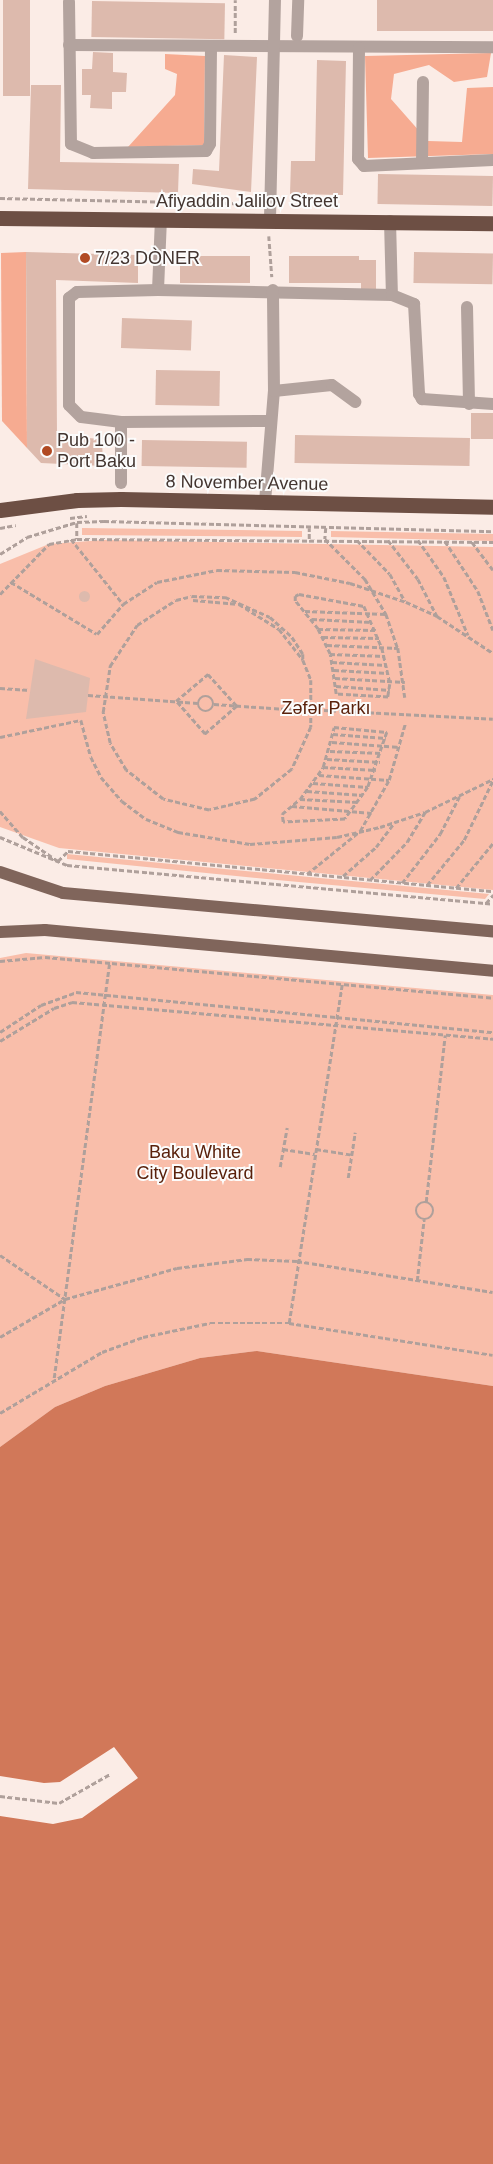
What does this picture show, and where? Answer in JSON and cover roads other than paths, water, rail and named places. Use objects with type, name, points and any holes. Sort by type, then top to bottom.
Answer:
[{"type":"highway","name":"Afiyaddin Jalilov Street","points":[[0,218],[161,219],[270,212],[390,221],[493,223]]},
{"type":"highway","name":"8 November Avenue","points":[[0,510],[33,505],[122,499],[493,508]]},
{"type":"main road","points":[[0,518],[33,505]]},
{"type":"main road","points":[[0,872],[63,893],[493,931]]},
{"type":"main road","points":[[0,932],[45,930],[493,971]]},
{"type":"lane","points":[[270,212],[275,0]]},
{"type":"lane","points":[[297,36],[298,0]]},
{"type":"lane","points":[[69,2],[71,144],[92,153],[206,151],[210,144],[211,48]]},
{"type":"lane","points":[[69,45],[274,49],[493,47]]},
{"type":"lane","points":[[359,48],[358,159],[364,166],[493,160]]},
{"type":"lane","points":[[422,163],[423,82]]},
{"type":"lane","points":[[158,290],[161,219]]},
{"type":"lane","points":[[390,221],[392,296]]},
{"type":"lane","points":[[271,421],[121,422],[80,417],[69,405],[69,298],[77,292],[158,290],[273,290],[392,296],[414,304],[419,394],[427,401],[493,404]]},
{"type":"lane","points":[[265,502],[274,391],[273,290]]},
{"type":"lane","points":[[467,307],[469,404]]},
{"type":"lane","points":[[274,391],[332,385],[355,402]]},
{"type":"lane","points":[[121,422],[121,483]]},
{"type":"place","name":"7/23 DÒNER","points":[[85,258]]},
{"type":"place","name":"Pub 100 - Port Baku","points":[[47,451]]},
{"type":"park label","name":"Zəfər Parkı","points":[[326,708]]},
{"type":"park label","name":"Baku White City Boulevard","points":[[195,1163]]}]
